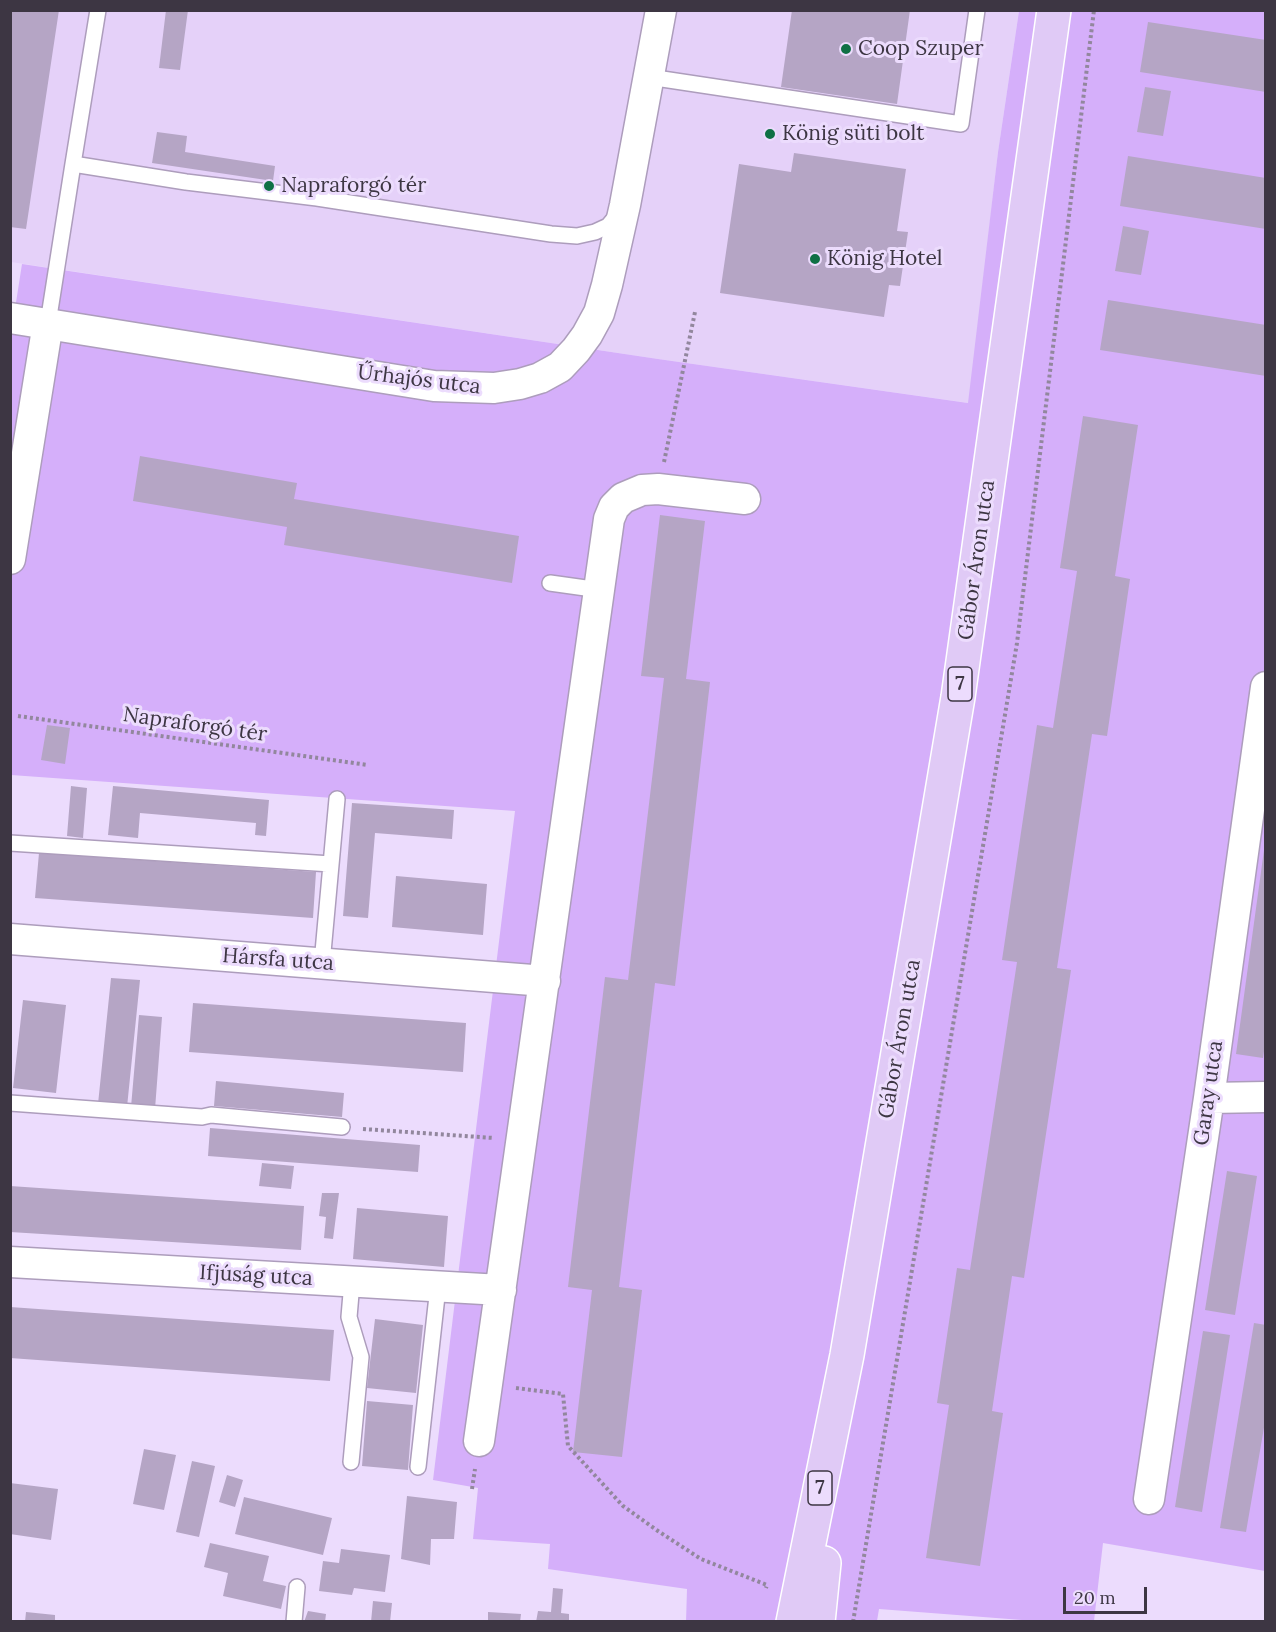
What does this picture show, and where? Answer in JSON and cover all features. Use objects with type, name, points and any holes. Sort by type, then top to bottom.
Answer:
[{"type":"main road","name":"Gábor Áron utca","points":[[793,1622],[847,1355],[958,697],[1054,10]]},
{"type":"main road","name":"Gábor Áron utca","points":[[818,1622],[847,1355]]},
{"type":"street","name":"Űrhajós utca","points":[[10,318],[434,386],[494,388],[540,378],[560,367],[587,335],[598,313],[607,285],[625,205],[662,10]]},
{"type":"street","points":[[11,547],[48,323]]},
{"type":"street","points":[[479,1441],[609,519],[614,507],[623,498],[630,494],[658,489],[745,499]]},
{"type":"street","name":"Garay utca","points":[[1149,1499],[1209,1098],[1264,703]]},
{"type":"street","name":"Hársfa utca","points":[[10,939],[545,981]]},
{"type":"street","points":[[1209,1098],[1266,1097]]},
{"type":"street","name":"Ifjúság utca","points":[[10,1262],[501,1290]]},
{"type":"lane","points":[[48,323],[98,10]]},
{"type":"lane","points":[[649,77],[961,124],[977,10]]},
{"type":"lane","points":[[74,164],[577,236],[608,226],[625,205]]},
{"type":"lane","points":[[550,583],[600,590]]},
{"type":"lane","points":[[322,963],[337,799]]},
{"type":"lane","points":[[10,843],[331,864]]},
{"type":"lane","points":[[10,1103],[202,1117],[211,1115],[342,1127]]},
{"type":"lane","points":[[351,1462],[361,1356],[349,1317],[352,1282]]},
{"type":"lane","points":[[418,1467],[438,1287]]},
{"type":"lane","points":[[294,1622],[297,1587]]},
{"type":"path","points":[[853,1622],[1017,643],[1094,10]]},
{"type":"path","points":[[658,489],[695,312]]},
{"type":"path","name":"Napraforgó tér","points":[[18,716],[368,765]]},
{"type":"path","points":[[342,1127],[522,1140]]},
{"type":"path","points":[[488,1384],[563,1394],[568,1446],[623,1506],[701,1559],[767,1585],[766,1594]]},
{"type":"shaded area","points":[[10,11],[1019,11],[998,152],[969,403],[11,262]]},
{"type":"shaded area","points":[[1019,11],[1265,11],[1265,1571],[1103,1543],[1094,1621],[1035,1621],[879,1609],[877,1621],[686,1622],[687,1589],[548,1569],[550,1544],[473,1539],[478,1488],[433,1480],[515,811],[11,775],[10,341],[22,264],[968,403],[998,152]]},
{"type":"building","points":[[10,10],[59,10],[26,229],[10,227]]},
{"type":"building","points":[[166,10],[188,10],[180,70],[159,68]]},
{"type":"building","name":"Coop Szuper","points":[[792,10],[910,10],[897,104],[781,87]]},
{"type":"building","points":[[1148,22],[1266,40],[1266,92],[1140,72]]},
{"type":"building","points":[[1145,87],[1171,91],[1163,136],[1137,132]]},
{"type":"building","points":[[157,132],[187,136],[185,152],[275,166],[273,181],[152,163]]},
{"type":"building","name":"König Hotel","points":[[794,153],[906,169],[897,231],[908,232],[900,286],[889,285],[884,317],[720,293],[739,164],[791,172]]},
{"type":"building","points":[[1128,156],[1266,178],[1266,229],[1120,206]]},
{"type":"building","points":[[1123,226],[1149,231],[1141,275],[1115,271]]},
{"type":"building","points":[[1108,300],[1266,325],[1266,376],[1100,350]]},
{"type":"building","points":[[1083,416],[1138,425],[1115,576],[1130,579],[1107,736],[1092,734],[1057,968],[1071,970],[1024,1278],[1012,1276],[992,1411],[1003,1413],[980,1566],[926,1558],[949,1405],[937,1403],[957,1268],[970,1270],[1017,962],[1002,960],[1037,725],[1053,728],[1077,571],[1060,568]]},
{"type":"building","points":[[140,456],[297,483],[294,499],[519,536],[512,583],[284,545],[287,527],[133,501]]},
{"type":"building","points":[[660,515],[705,521],[686,679],[710,682],[675,986],[655,983],[619,1287],[642,1290],[622,1457],[573,1452],[592,1290],[568,1287],[605,977],[628,980],[664,678],[641,676]]},
{"type":"building","points":[[47,725],[70,728],[65,764],[41,760]]},
{"type":"building","points":[[71,786],[87,788],[83,838],[67,836]]},
{"type":"building","points":[[113,786],[269,800],[266,836],[255,835],[256,823],[140,813],[138,838],[108,835]]},
{"type":"building","points":[[352,803],[454,810],[452,839],[375,833],[368,918],[343,916]]},
{"type":"building","points":[[1264,850],[1266,1037],[1263,1058],[1236,1054]]},
{"type":"building","points":[[39,853],[316,872],[313,918],[35,898]]},
{"type":"building","points":[[396,876],[487,884],[483,935],[392,927]]},
{"type":"building","points":[[111,978],[140,980],[127,1107],[98,1104]]},
{"type":"building","points":[[23,1000],[66,1005],[56,1093],[13,1088]]},
{"type":"building","points":[[193,1003],[466,1023],[463,1072],[189,1052]]},
{"type":"building","points":[[139,1015],[162,1017],[155,1109],[131,1107]]},
{"type":"building","points":[[216,1081],[344,1093],[342,1117],[214,1106]]},
{"type":"building","points":[[210,1128],[420,1145],[418,1172],[208,1156]]},
{"type":"building","points":[[262,1163],[294,1166],[291,1189],[259,1186]]},
{"type":"building","points":[[1227,1171],[1257,1176],[1235,1315],[1205,1310]]},
{"type":"building","points":[[10,1186],[304,1206],[301,1250],[10,1232]]},
{"type":"building","points":[[322,1193],[339,1193],[333,1239],[324,1238],[326,1217],[319,1216]]},
{"type":"building","points":[[357,1208],[448,1216],[444,1267],[353,1259]]},
{"type":"building","points":[[10,1307],[334,1330],[330,1381],[10,1358]]},
{"type":"building","points":[[375,1319],[423,1325],[416,1393],[367,1388]]},
{"type":"building","points":[[1254,1323],[1266,1325],[1266,1416],[1246,1532],[1220,1528]]},
{"type":"building","points":[[1203,1331],[1230,1335],[1202,1512],[1175,1507]]},
{"type":"building","points":[[367,1401],[413,1405],[408,1470],[362,1466]]},
{"type":"building","points":[[144,1449],[176,1455],[164,1510],[133,1504]]},
{"type":"building","points":[[192,1461],[215,1466],[199,1537],[176,1532]]},
{"type":"building","points":[[227,1475],[243,1480],[235,1507],[219,1502]]},
{"type":"building","points":[[10,1483],[58,1489],[51,1540],[10,1534]]},
{"type":"building","points":[[407,1496],[457,1502],[454,1539],[431,1539],[430,1565],[401,1559]]},
{"type":"building","points":[[244,1497],[332,1518],[323,1555],[235,1534]]},
{"type":"building","points":[[210,1543],[269,1556],[263,1581],[286,1586],[281,1609],[223,1596],[228,1573],[204,1567]]},
{"type":"building","points":[[341,1549],[390,1555],[385,1592],[354,1588],[352,1595],[319,1591],[323,1561],[339,1563]]},
{"type":"building","points":[[553,1588],[563,1589],[561,1613],[569,1614],[569,1622],[536,1622],[538,1611],[551,1612]]},
{"type":"building","points":[[373,1601],[392,1603],[390,1622],[371,1622]]},
{"type":"building","points":[[308,1611],[326,1614],[325,1622],[304,1622]]},
{"type":"building","points":[[26,1612],[55,1615],[55,1622],[25,1622]]},
{"type":"building","points":[[488,1612],[521,1614],[520,1622],[488,1622]]},
{"type":"place","name":"Coop Szuper","points":[[846,49]]},
{"type":"place","name":"König süti bolt","points":[[770,134]]},
{"type":"place","name":"Napraforgó tér","points":[[269,186]]},
{"type":"place","name":"König Hotel","points":[[815,259]]}]
